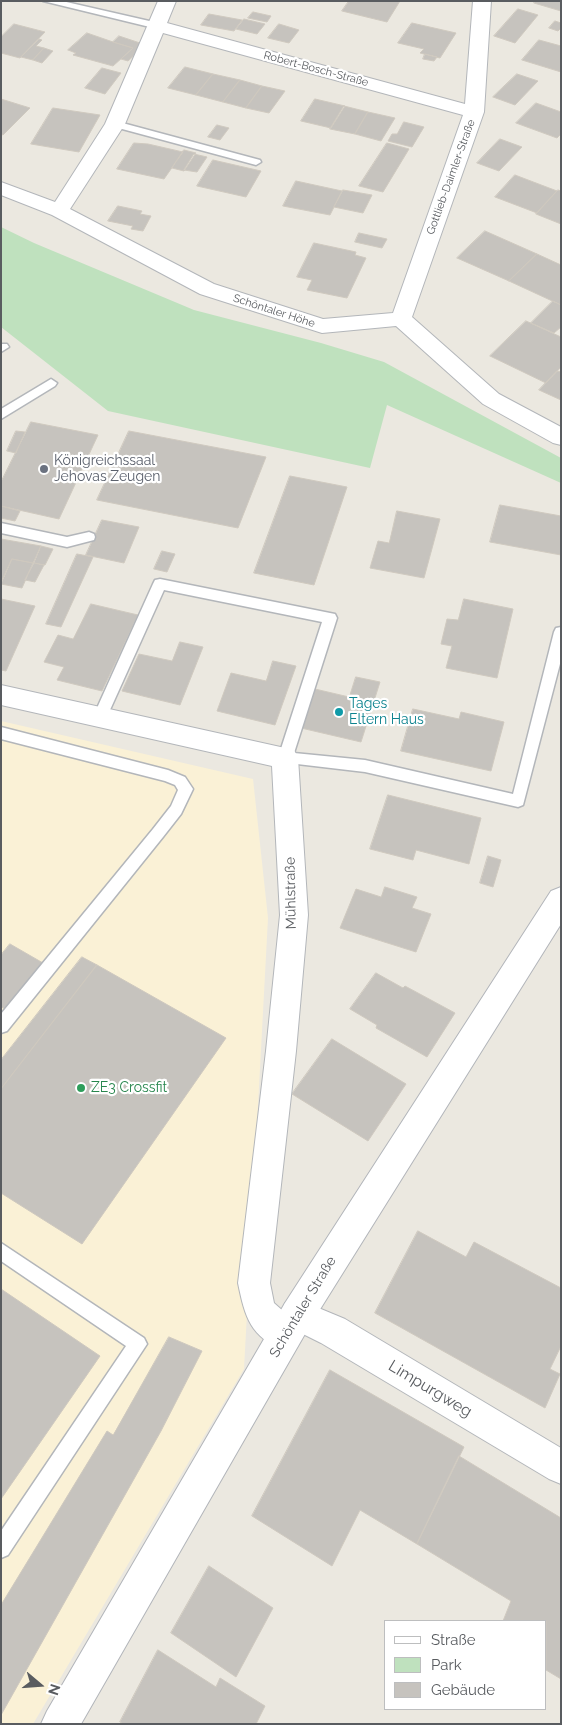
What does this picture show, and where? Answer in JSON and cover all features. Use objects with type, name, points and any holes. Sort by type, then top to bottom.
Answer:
[{"type":"street","points":[[59,211],[115,124],[167,1]]},
{"type":"street","name":"Gottlieb-Daimler-Straße","points":[[402,319],[474,112],[482,1]]},
{"type":"street","name":"Robert-Bosch-Straße","points":[[158,26],[474,112]]},
{"type":"street","name":"Schöntaler Höhe","points":[[1,188],[59,211],[207,289],[322,326],[402,319]]},
{"type":"street","points":[[402,319],[491,399],[561,438]]},
{"type":"street","points":[[1,695],[285,758]]},
{"type":"street","name":"Mühlstraße","points":[[285,758],[294,915],[281,1051],[254,1283],[260,1312],[291,1325]]},
{"type":"street","name":"Schöntaler Straße","points":[[60,1724],[291,1325],[561,899]]},
{"type":"street","name":"Limpurgweg","points":[[291,1325],[333,1332],[561,1467]]},
{"type":"lane","points":[[48,1],[158,26]]},
{"type":"lane","points":[[115,124],[256,162]]},
{"type":"lane","points":[[1,415],[51,383]]},
{"type":"lane","points":[[1,528],[67,542],[89,537]]},
{"type":"lane","points":[[100,717],[160,584],[330,618],[285,758],[365,766],[518,801],[561,632]]},
{"type":"lane","points":[[1,733],[168,776],[180,781],[186,788],[176,810],[1,1026]]},
{"type":"lane","points":[[1,1250],[138,1344],[1,1548]]},
{"type":"shaded area","points":[[1,721],[253,779],[268,918],[244,1369],[33,1724],[1,1724]]},
{"type":"green space","points":[[1,227],[34,243],[194,310],[321,343],[384,362],[561,458],[561,483],[387,405],[370,468],[108,411],[1,327]]},
{"type":"building","points":[[349,1],[400,1],[387,22],[342,11]]},
{"type":"building","points":[[535,1],[561,1],[561,11],[534,3]]},
{"type":"building","points":[[518,9],[538,15],[515,43],[494,36]]},
{"type":"building","points":[[253,12],[271,16],[267,22],[248,18]]},
{"type":"building","points":[[209,14],[242,20],[234,31],[201,25]]},
{"type":"building","points":[[244,19],[265,24],[257,34],[236,29]]},
{"type":"building","points":[[555,21],[561,23],[561,28],[558,31],[549,28]]},
{"type":"building","points":[[412,23],[456,33],[440,58],[420,53],[424,49],[398,43]]},
{"type":"building","points":[[14,24],[45,32],[20,58],[1,53],[1,37]]},
{"type":"building","points":[[279,24],[299,30],[289,43],[268,38]]},
{"type":"building","points":[[87,33],[133,48],[113,66],[73,55],[76,53],[68,50]]},
{"type":"building","points":[[119,36],[146,45],[128,61],[121,59],[133,48],[113,42]]},
{"type":"building","points":[[39,39],[42,40],[36,46],[44,48],[33,60],[21,57]]},
{"type":"building","points":[[539,40],[561,46],[561,72],[522,60]]},
{"type":"building","points":[[44,48],[53,51],[42,63],[33,60]]},
{"type":"building","points":[[425,54],[437,57],[434,61],[423,59]]},
{"type":"building","points":[[185,67],[213,74],[196,95],[168,88]]},
{"type":"building","points":[[102,68],[121,73],[105,94],[85,88]]},
{"type":"building","points":[[213,74],[240,80],[223,102],[196,95]]},
{"type":"building","points":[[517,74],[538,81],[515,105],[493,97]]},
{"type":"building","points":[[240,80],[262,86],[246,108],[223,102]]},
{"type":"building","points":[[262,86],[285,91],[269,113],[246,108]]},
{"type":"building","points":[[1,99],[30,108],[3,135],[1,134]]},
{"type":"building","points":[[315,99],[345,106],[331,128],[301,121]]},
{"type":"building","points":[[536,103],[561,112],[561,134],[557,138],[516,123]]},
{"type":"building","points":[[344,106],[368,112],[355,134],[330,129]]},
{"type":"building","points":[[53,108],[100,115],[79,152],[31,144]]},
{"type":"building","points":[[368,112],[395,118],[381,141],[355,134]]},
{"type":"building","points":[[404,122],[424,127],[412,147],[388,141],[392,134],[397,134]]},
{"type":"building","points":[[217,125],[229,128],[220,140],[208,137]]},
{"type":"building","points":[[500,139],[522,147],[499,171],[477,163]]},
{"type":"building","points":[[134,143],[148,144],[183,152],[164,179],[117,169]]},
{"type":"building","points":[[387,143],[409,149],[383,192],[359,186]]},
{"type":"building","points":[[184,150],[196,153],[184,171],[172,168]]},
{"type":"building","points":[[194,154],[207,157],[197,172],[184,170]]},
{"type":"building","points":[[213,160],[261,171],[246,197],[197,186]]},
{"type":"building","points":[[515,175],[557,191],[537,213],[495,197]]},
{"type":"building","points":[[296,181],[342,191],[330,215],[283,206]]},
{"type":"building","points":[[343,190],[372,195],[363,213],[334,207]]},
{"type":"building","points":[[558,190],[561,191],[561,224],[536,214]]},
{"type":"building","points":[[118,206],[142,211],[140,214],[151,216],[143,231],[131,229],[133,226],[108,221]]},
{"type":"building","points":[[485,231],[537,254],[509,281],[457,258]]},
{"type":"building","points":[[359,233],[387,239],[382,248],[355,242]]},
{"type":"building","points":[[314,243],[356,252],[355,255],[366,258],[347,298],[307,290],[312,280],[297,277]]},
{"type":"building","points":[[537,254],[561,265],[561,305],[509,281]]},
{"type":"building","points":[[553,301],[561,305],[561,327],[554,333],[531,323]]},
{"type":"building","points":[[526,321],[561,337],[561,367],[546,383],[490,356]]},
{"type":"building","points":[[557,371],[561,372],[561,400],[539,390]]},
{"type":"building","points":[[31,422],[98,435],[59,519],[1,506],[1,482]]},
{"type":"building","points":[[16,431],[25,432],[16,453],[7,451]]},
{"type":"building","points":[[129,431],[266,457],[238,528],[97,500]]},
{"type":"building","points":[[290,476],[347,487],[314,585],[254,573]]},
{"type":"building","points":[[500,505],[561,516],[561,555],[490,542]]},
{"type":"building","points":[[1,506],[20,511],[15,521],[1,518]]},
{"type":"building","points":[[397,511],[440,519],[424,578],[370,568],[378,541],[389,543]]},
{"type":"building","points":[[102,520],[139,527],[124,563],[86,555]]},
{"type":"building","points":[[1,539],[41,546],[33,563],[12,559],[1,582]]},
{"type":"building","points":[[41,546],[53,549],[45,565],[34,563]]},
{"type":"building","points":[[162,551],[175,554],[167,572],[154,569]]},
{"type":"building","points":[[77,554],[93,557],[61,627],[46,624]]},
{"type":"building","points":[[12,559],[33,563],[22,588],[1,584]]},
{"type":"building","points":[[34,563],[44,565],[35,582],[25,580]]},
{"type":"building","points":[[1,599],[35,606],[6,671],[1,670]]},
{"type":"building","points":[[464,599],[513,609],[497,678],[446,668],[452,646],[441,644],[447,619],[458,620]]},
{"type":"building","points":[[91,604],[138,615],[102,691],[57,680],[64,667],[44,662],[58,635],[73,639]]},
{"type":"building","points":[[180,642],[203,647],[180,705],[122,691],[139,654],[172,661]]},
{"type":"building","points":[[273,661],[296,666],[275,725],[217,711],[231,673],[266,681]]},
{"type":"building","name":"Tages Eltern Haus","points":[[356,677],[380,682],[361,742],[301,728],[315,689],[349,697]]},
{"type":"building","points":[[413,709],[459,719],[461,712],[504,722],[491,771],[401,751]]},
{"type":"building","points":[[388,795],[481,818],[469,864],[416,850],[413,860],[370,849]]},
{"type":"building","points":[[488,856],[501,860],[493,887],[480,883]]},
{"type":"building","points":[[385,887],[417,897],[412,908],[431,914],[416,952],[340,928],[356,889],[381,897]]},
{"type":"building","points":[[10,944],[43,963],[6,1009],[1,1007],[1,955]]},
{"type":"building","points":[[82,957],[97,965],[1,1089],[1,1060]]},
{"type":"building","points":[[97,965],[226,1038],[82,1244],[1,1193],[1,1089]]},
{"type":"building","points":[[376,973],[403,988],[405,986],[455,1013],[427,1057],[376,1028],[377,1025],[350,1009]]},
{"type":"building","points":[[332,1039],[406,1084],[368,1141],[292,1094]]},
{"type":"building","points":[[418,1231],[466,1257],[474,1242],[561,1288],[561,1346],[550,1369],[560,1374],[545,1408],[375,1313]]},
{"type":"building","points":[[1,1289],[100,1356],[1,1499]]},
{"type":"building","points":[[169,1337],[202,1351],[161,1431],[1,1715],[1,1605],[107,1431],[113,1435]]},
{"type":"building","points":[[330,1370],[464,1447],[417,1544],[360,1510],[332,1566],[252,1516]]},
{"type":"building","points":[[459,1456],[561,1518],[561,1679],[547,1671],[547,1620],[503,1620],[511,1601],[417,1544]]},
{"type":"building","points":[[209,1566],[273,1608],[236,1677],[171,1633]]},
{"type":"building","points":[[158,1650],[216,1687],[220,1678],[265,1706],[256,1724],[123,1724],[120,1722]]},
{"type":"place","name":"Königreichssaal Jehovas Zeugen","points":[[44,469]]},
{"type":"place","name":"Tages Eltern Haus","points":[[339,712]]},
{"type":"place","name":"ZE3 Crossfit","points":[[81,1088]]}]
